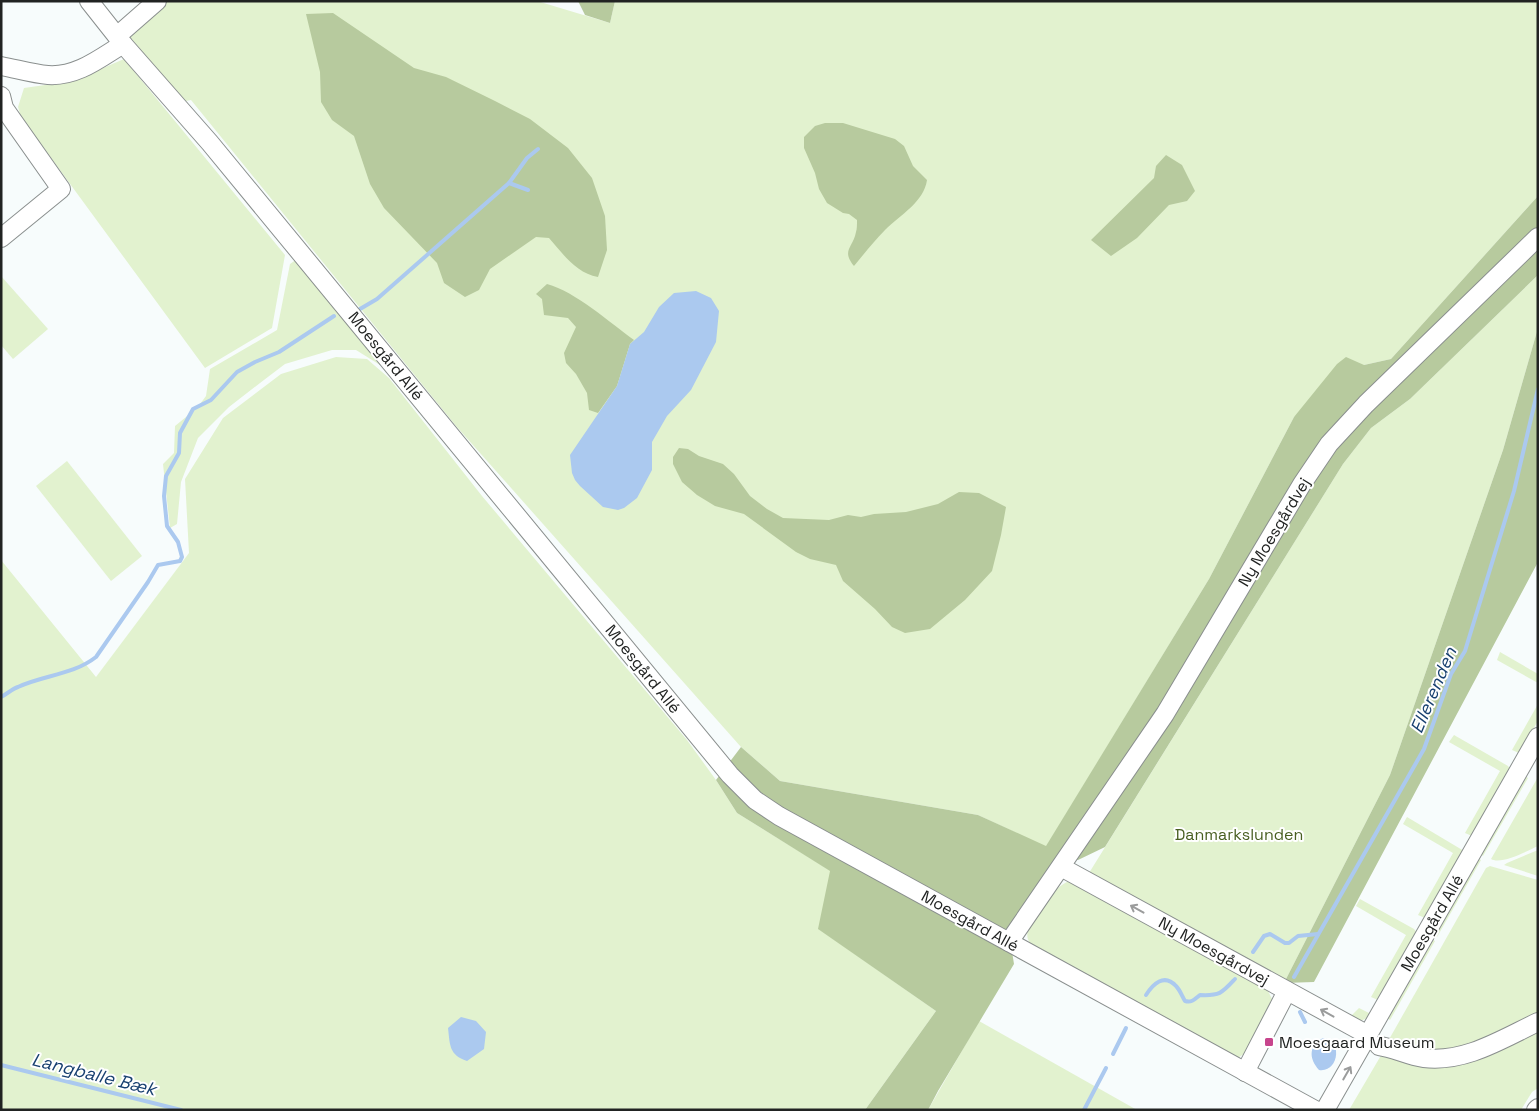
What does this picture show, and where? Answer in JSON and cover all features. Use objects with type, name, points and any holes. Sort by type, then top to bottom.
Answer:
[{"type":"street","name":"Moesgård Allé","points":[[89,1],[120,40],[210,143],[736,781],[755,800],[779,816],[1315,1110]]},
{"type":"street","points":[[1,238],[60,189],[4,108],[1,95],[4,67],[49,75],[70,73],[86,67],[120,40],[158,1]]},
{"type":"street","name":"Ny Moesgårdvej","points":[[1009,942],[1165,714],[1302,484],[1329,444],[1366,404],[1538,238]]},
{"type":"street","name":"Moesgård Allé","points":[[1325,1110],[1373,1041],[1538,737]]},
{"type":"street","name":"Ny Moesgårdvej","points":[[1061,867],[1287,991],[1373,1041],[1422,1058],[1450,1058],[1478,1050],[1538,1022]]},
{"type":"street","points":[[1246,1072],[1287,991]]},
{"type":"green space","points":[[165,1],[537,1],[610,23],[615,1],[1538,1],[1538,196],[1391,359],[1364,365],[1294,417],[1209,579],[1046,847],[978,815],[780,781],[741,747],[456,426],[191,100],[181,102],[130,37]]},
{"type":"green space","points":[[578,1],[615,1],[610,23],[585,15]]},
{"type":"green space","points":[[333,13],[414,68],[446,77],[530,119],[568,148],[592,178],[605,216],[607,250],[598,277],[590,275],[577,267],[549,238],[536,237],[490,269],[479,290],[465,297],[444,283],[437,263],[384,208],[370,184],[354,136],[332,120],[321,102],[320,72],[306,14]]},
{"type":"green space","points":[[124,59],[285,255],[272,328],[205,368],[21,117],[18,107],[24,88],[73,81]]},
{"type":"green space","points":[[825,123],[843,123],[895,139],[904,146],[913,166],[927,180],[921,195],[911,208],[881,234],[854,266],[850,261],[848,252],[855,237],[857,220],[827,203],[819,189],[815,173],[804,148],[804,137],[815,126]]},
{"type":"green space","points":[[1166,155],[1182,165],[1195,191],[1187,201],[1169,205],[1137,238],[1111,256],[1091,240],[1154,178],[1156,166]]},
{"type":"green space","points":[[1538,196],[1538,275],[1410,399],[1371,428],[1343,464],[1105,847],[1078,860],[1063,854],[1008,927],[1014,964],[928,1110],[865,1110],[936,1011],[818,929],[830,871],[737,813],[716,780],[741,747],[780,781],[978,815],[1046,846],[1209,579],[1294,417],[1337,364],[1346,357],[1364,365],[1391,359]]},
{"type":"green space","points":[[297,259],[383,362],[380,365],[356,350],[332,350],[285,364],[229,407],[198,438],[181,482],[177,524],[170,528],[163,464],[174,453],[175,426],[197,408],[206,396],[210,369],[277,330],[290,264]]},
{"type":"green space","name":"Danmarkslunden","points":[[1538,275],[1538,328],[1503,450],[1390,775],[1284,983],[1089,873],[1343,464],[1371,428],[1410,399]]},
{"type":"green space","points":[[1,276],[48,329],[13,359],[1,345]]},
{"type":"green space","points":[[547,284],[581,300],[634,340],[630,344],[617,386],[598,413],[589,410],[587,393],[576,374],[566,363],[564,353],[576,327],[568,318],[544,315],[542,299],[536,294]]},
{"type":"green space","points":[[1538,328],[1538,562],[1314,982],[1284,983],[1390,775],[1503,450]]},
{"type":"green space","points":[[336,357],[367,359],[389,378],[482,496],[687,740],[737,813],[831,871],[819,929],[936,1011],[865,1110],[1,1110],[1,560],[96,677],[189,553],[185,479],[223,418],[281,374]]},
{"type":"green space","points":[[679,448],[688,449],[699,456],[723,464],[734,474],[750,496],[783,518],[829,520],[848,515],[861,517],[874,514],[906,512],[938,504],[959,492],[979,493],[1006,507],[992,571],[965,600],[930,629],[905,633],[892,627],[843,581],[836,565],[810,559],[796,552],[744,514],[715,506],[697,495],[682,482],[673,464],[673,457]]},
{"type":"green space","points":[[67,461],[142,556],[111,581],[36,486]]},
{"type":"green space","points":[[1500,652],[1538,674],[1538,683],[1497,660]]},
{"type":"green space","points":[[1538,704],[1538,721],[1519,753],[1512,750]]},
{"type":"green space","points":[[1454,735],[1508,766],[1510,769],[1472,836],[1465,833],[1500,771],[1449,742]]},
{"type":"green space","points":[[1523,775],[1528,778],[1483,856],[1480,854]]},
{"type":"green space","points":[[1538,777],[1538,846],[1507,859],[1491,859]]},
{"type":"green space","points":[[1407,817],[1464,851],[1425,918],[1418,915],[1453,853],[1403,824]]},
{"type":"green space","points":[[1538,850],[1538,876],[1504,865],[1507,863]]},
{"type":"green space","points":[[1477,858],[1481,860],[1437,937],[1433,935]]},
{"type":"green space","points":[[1490,866],[1538,880],[1538,1018],[1443,1054],[1387,1043],[1486,868]]},
{"type":"green space","points":[[1069,881],[1266,987],[1272,999],[1245,1053],[1238,1058],[1035,948],[1027,937],[1028,929],[1056,889]]},
{"type":"green space","points":[[1360,899],[1414,929],[1417,933],[1378,1000],[1371,997],[1406,935],[1356,906]]},
{"type":"green space","points":[[1431,939],[1435,941],[1390,1020],[1386,1017]]},
{"type":"green space","points":[[1359,1008],[1371,1014],[1366,1019],[1361,1020],[1350,1017]]},
{"type":"green space","points":[[979,1021],[1137,1110],[928,1110]]},
{"type":"green space","points":[[1538,1026],[1538,1088],[1532,1092],[1521,1110],[1349,1110],[1383,1052],[1427,1062]]},
{"type":"water","points":[[696,291],[711,298],[719,311],[716,342],[691,390],[667,416],[652,442],[652,470],[637,498],[624,508],[618,510],[603,507],[575,480],[572,473],[570,455],[617,386],[630,344],[644,332],[659,307],[674,293]]},
{"type":"water","points":[[461,1017],[476,1021],[486,1032],[484,1049],[467,1061],[457,1056],[452,1049],[449,1039],[448,1028]]},
{"type":"water","points":[[1323,1038],[1334,1044],[1336,1056],[1331,1066],[1326,1070],[1319,1070],[1313,1061],[1312,1053],[1315,1045]]},
{"type":"waterway","points":[[360,309],[377,299],[509,183],[527,158],[538,149]]},
{"type":"waterway","points":[[509,183],[528,190]]},
{"type":"waterway","name":"Langballe Bæk","points":[[1,697],[28,683],[78,668],[96,657],[158,565],[180,561],[182,557],[178,542],[167,526],[164,496],[166,476],[179,453],[180,433],[193,409],[211,400],[237,372],[279,352],[334,316]]},
{"type":"waterway","name":"Ellerenden","points":[[1294,977],[1424,749],[1451,674],[1465,651],[1514,491],[1538,389]]},
{"type":"waterway","points":[[1253,952],[1264,936],[1270,934],[1285,943],[1289,943],[1298,936],[1318,934]]},
{"type":"waterway","points":[[1146,995],[1155,984],[1167,980],[1172,982],[1185,1001],[1190,1001],[1200,995],[1220,993],[1235,979]]},
{"type":"waterway","name":"Ellerenden","points":[[1300,1012],[1305,1022]]},
{"type":"waterway","points":[[1113,1054],[1126,1028]]},
{"type":"waterway","name":"Langballe Bæk","points":[[1,1065],[181,1110]]},
{"type":"waterway","points":[[1084,1110],[1106,1068]]},
{"type":"place","name":"Moesgaard Museum","points":[[1269,1042]]}]
